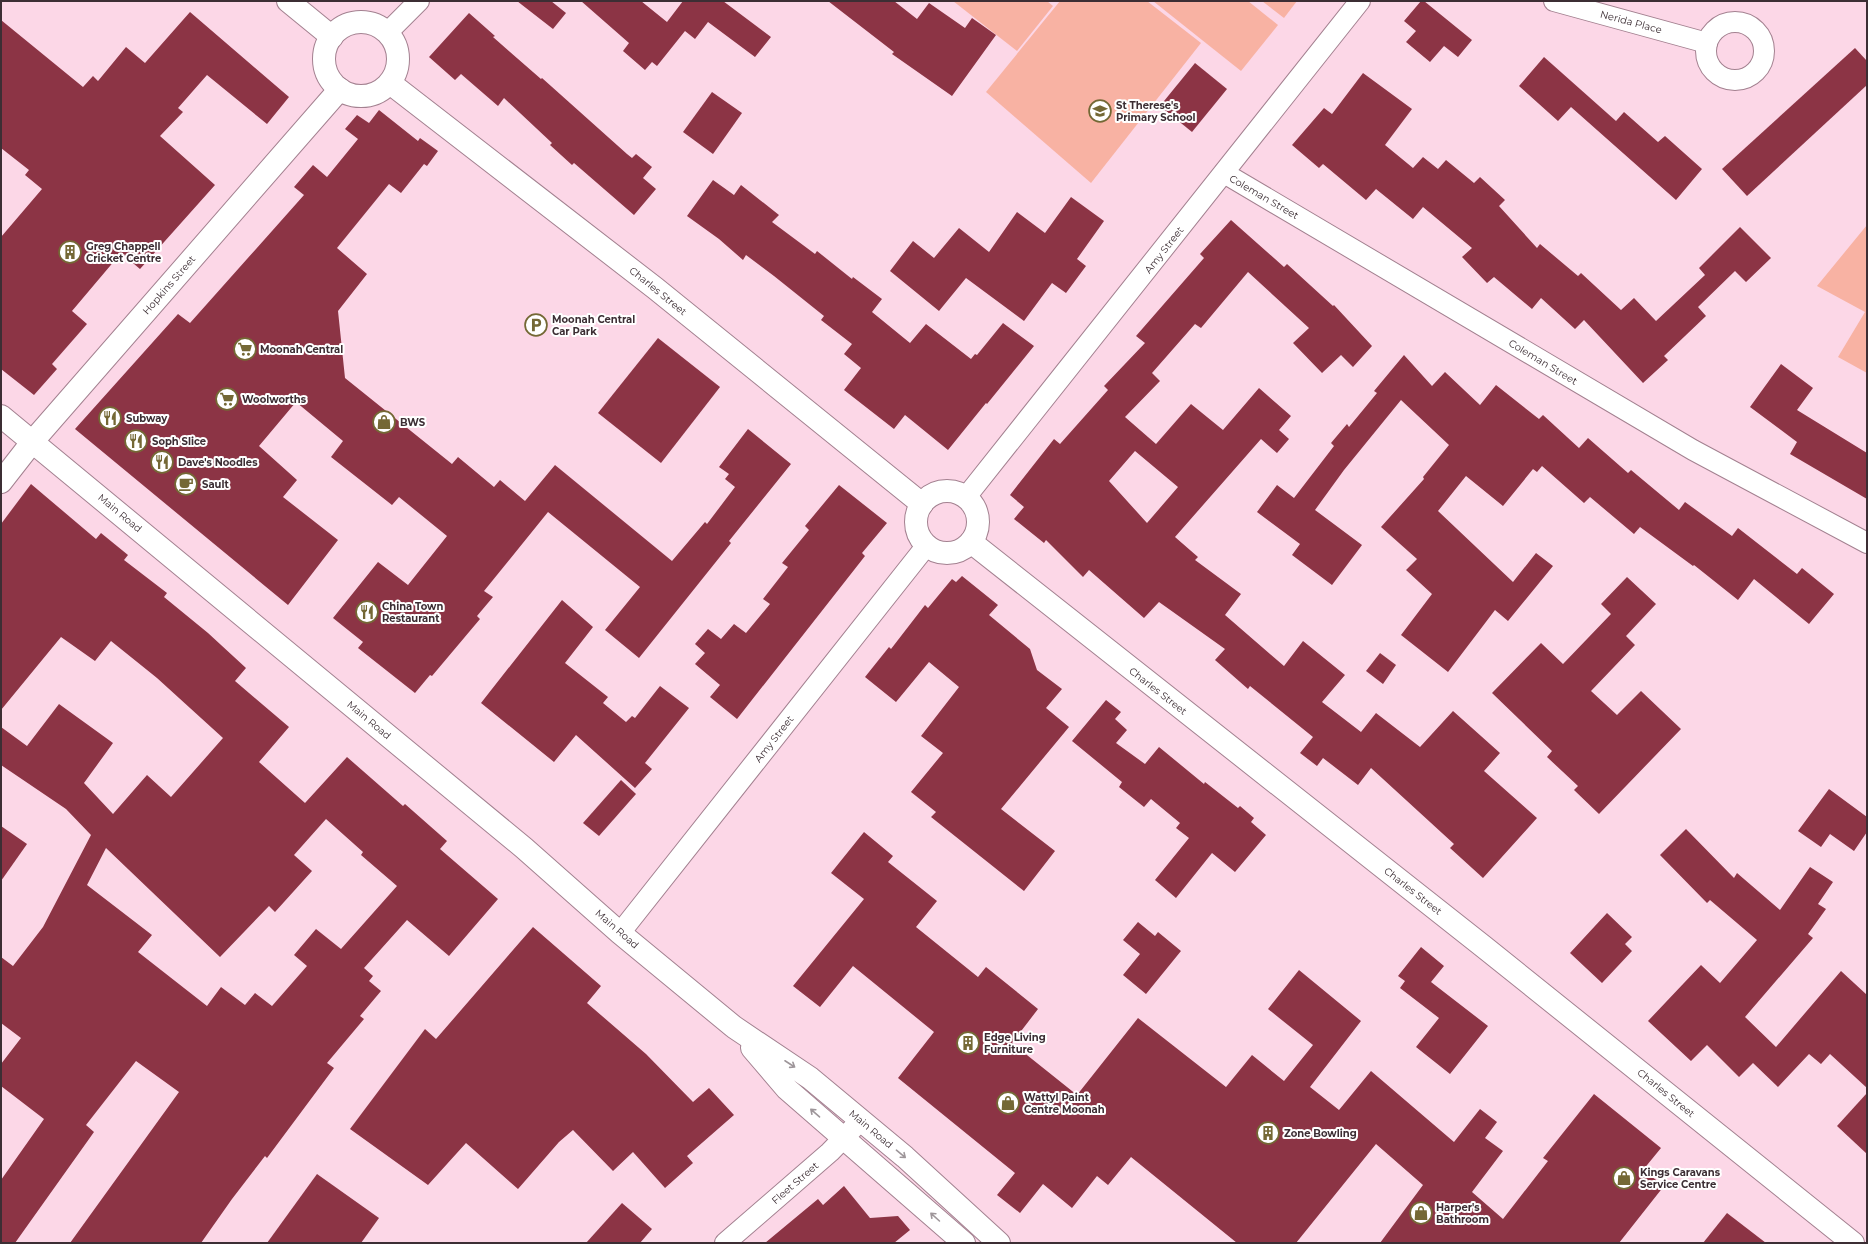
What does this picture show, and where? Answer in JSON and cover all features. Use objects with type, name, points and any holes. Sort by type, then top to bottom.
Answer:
[{"type":"street","points":[[288,1],[332,37]]},
{"type":"street","points":[[387,33],[419,1]]},
{"type":"street","name":"Amy Street","points":[[966,497],[1360,1]]},
{"type":"street","name":"Nerida Place","points":[[1554,1],[1707,43]]},
{"type":"street","points":[[365,22],[377,26],[387,33],[394,42],[398,63],[396,73],[390,83],[382,90],[366,96],[349,94],[340,89],[331,81],[326,70],[324,59],[326,47],[332,37],[341,28],[352,23],[365,22]]},
{"type":"street","name":"Charles Street","points":[[390,83],[655,288],[922,504]]},
{"type":"street","name":"Hopkins Street","points":[[1,482],[32,441],[340,89]]},
{"type":"street","name":"Coleman Street","points":[[1224,174],[1693,450],[1867,543]]},
{"type":"street","name":"Main Road","points":[[1,416],[524,848],[620,933],[734,1027],[810,1078],[861,1120],[905,1157],[999,1243]]},
{"type":"street","points":[[938,492],[957,492],[966,497],[973,504],[977,514],[978,524],[976,533],[971,542],[954,552],[945,553],[935,550],[927,545],[917,530],[916,521],[922,504],[929,497],[938,492]]},
{"type":"street","name":"Charles Street","points":[[971,542],[1484,947],[1853,1243]]},
{"type":"street","name":"Amy Street","points":[[620,933],[927,545]]},
{"type":"street","name":"Main Road","points":[[734,1027],[787,1089],[964,1243]]},
{"type":"street","name":"Fleet Street","points":[[725,1243],[844,1138],[861,1120]]},
{"type":"shaded area","points":[[953,1],[1047,1],[1053,6],[1017,51]]},
{"type":"shaded area","points":[[1060,1],[1147,1],[1201,43],[1091,183],[986,92]]},
{"type":"shaded area","points":[[1153,1],[1248,1],[1278,25],[1241,71]]},
{"type":"shaded area","points":[[1262,1],[1297,1],[1284,18]]},
{"type":"shaded area","points":[[1867,225],[1867,373],[1838,357],[1865,312],[1817,286]]},
{"type":"building","points":[[517,1],[551,1],[566,13],[553,29]]},
{"type":"building","points":[[581,1],[641,1],[667,22],[683,1],[723,1],[771,37],[755,57],[708,22],[695,39],[685,31],[657,66],[652,62],[645,70],[623,51],[629,43]]},
{"type":"building","points":[[828,1],[894,1],[917,19],[929,3],[965,28],[972,18],[996,35],[952,96],[892,54],[894,52]]},
{"type":"building","points":[[1421,1],[1424,1],[1472,40],[1458,57],[1444,46],[1430,62],[1406,42],[1416,31],[1404,21]]},
{"type":"building","points":[[190,12],[289,97],[267,124],[207,75],[178,108],[183,112],[160,136],[215,185],[140,269],[121,253],[72,311],[87,324],[52,364],[57,369],[34,395],[1,369],[1,237],[42,189],[25,175],[29,170],[1,148],[1,20],[83,87],[93,76],[98,81],[126,47],[145,63]]},
{"type":"building","points":[[469,13],[495,36],[493,37],[541,79],[542,78],[627,154],[632,158],[636,154],[652,167],[643,178],[656,189],[634,215],[574,163],[572,165],[550,145],[552,143],[504,98],[498,106],[461,74],[455,80],[429,57]]},
{"type":"building","points":[[1855,48],[1867,61],[1867,85],[1747,196],[1722,169]]},
{"type":"building","points":[[1544,57],[1616,121],[1624,112],[1658,142],[1665,136],[1702,169],[1676,200],[1571,107],[1558,121],[1519,86]]},
{"type":"building","points":[[1195,63],[1227,89],[1192,132],[1160,106]]},
{"type":"building","points":[[1363,73],[1412,109],[1385,145],[1413,168],[1423,157],[1438,169],[1446,160],[1474,183],[1480,177],[1505,200],[1499,206],[1537,248],[1540,244],[1578,276],[1581,273],[1621,310],[1634,298],[1656,321],[1705,275],[1699,268],[1740,227],[1771,258],[1746,282],[1735,271],[1698,307],[1706,316],[1664,356],[1668,360],[1643,383],[1584,320],[1575,329],[1541,298],[1532,309],[1494,277],[1487,283],[1462,257],[1472,248],[1423,207],[1413,219],[1376,189],[1366,200],[1323,164],[1319,168],[1292,145],[1324,108],[1332,114]]},
{"type":"building","points":[[712,92],[742,113],[713,154],[683,132]]},
{"type":"building","points":[[379,110],[418,141],[420,138],[438,151],[427,166],[424,164],[401,193],[389,184],[337,248],[367,274],[338,311],[345,378],[452,464],[458,457],[494,487],[500,480],[525,501],[555,465],[672,561],[705,522],[707,524],[735,487],[725,479],[729,474],[719,467],[748,429],[791,464],[729,541],[731,543],[639,658],[605,630],[640,587],[548,512],[484,591],[493,597],[477,616],[480,619],[432,676],[430,675],[415,693],[358,648],[363,642],[333,618],[378,562],[408,585],[447,536],[399,497],[392,505],[331,457],[343,441],[296,402],[259,446],[297,480],[283,497],[338,540],[288,605],[75,429],[178,314],[190,323],[304,195],[294,187],[313,165],[327,177],[358,139],[345,129],[357,115],[369,123]]},
{"type":"building","points":[[713,180],[734,195],[741,185],[779,215],[772,222],[815,254],[817,251],[852,279],[853,277],[882,299],[872,312],[910,343],[926,324],[971,359],[975,354],[977,355],[1003,323],[1034,346],[948,450],[905,415],[894,429],[844,390],[861,368],[844,354],[852,344],[821,320],[824,316],[774,276],[746,255],[743,260],[719,239],[687,216]]},
{"type":"building","points":[[1071,197],[1104,221],[1077,259],[1086,266],[1066,293],[1052,283],[1024,321],[966,278],[939,311],[890,271],[913,241],[934,258],[959,228],[989,252],[1017,212],[1045,233]]},
{"type":"building","points":[[1231,220],[1284,267],[1287,264],[1333,306],[1334,305],[1372,346],[1353,367],[1341,355],[1322,373],[1293,343],[1309,328],[1248,272],[1201,328],[1195,324],[1152,373],[1160,381],[1125,417],[1156,444],[1191,404],[1223,430],[1259,388],[1291,416],[1279,430],[1289,439],[1277,453],[1261,439],[1175,537],[1198,557],[1195,560],[1241,594],[1225,615],[1284,666],[1303,641],[1345,675],[1322,702],[1361,732],[1376,713],[1420,747],[1453,711],[1500,753],[1484,771],[1537,818],[1483,878],[1450,848],[1454,844],[1371,768],[1358,785],[1323,758],[1317,766],[1300,753],[1313,737],[1250,686],[1248,689],[1215,660],[1225,649],[1159,602],[1144,618],[1089,570],[1083,577],[1046,540],[1044,543],[1014,519],[1024,507],[1010,495],[1054,439],[1060,444],[1108,390],[1104,386],[1145,343],[1136,336],[1204,258],[1200,254]],"holes":[[[1135,451],[1178,487],[1147,523],[1109,481]]]},
{"type":"building","points":[[658,338],[720,387],[661,463],[598,413]]},
{"type":"building","points":[[1404,355],[1432,386],[1445,372],[1480,405],[1496,385],[1539,419],[1543,415],[1579,448],[1588,438],[1628,473],[1631,470],[1679,510],[1685,502],[1732,536],[1738,528],[1797,574],[1802,568],[1834,594],[1809,624],[1754,579],[1738,600],[1694,565],[1693,566],[1640,527],[1634,534],[1590,497],[1584,503],[1542,466],[1537,472],[1533,469],[1503,506],[1466,476],[1438,511],[1513,582],[1536,553],[1553,566],[1508,621],[1495,610],[1448,672],[1401,635],[1432,594],[1406,570],[1417,559],[1381,527],[1424,479],[1423,477],[1449,445],[1401,400],[1344,470],[1315,510],[1362,545],[1332,585],[1292,555],[1300,544],[1257,512],[1277,485],[1294,498],[1334,446],[1331,443],[1347,424],[1349,427],[1377,393],[1374,391]]},
{"type":"building","points":[[1781,364],[1813,388],[1797,410],[1867,453],[1867,499],[1790,454],[1797,442],[1750,407]]},
{"type":"building","points":[[31,484],[96,539],[101,533],[128,555],[124,560],[167,593],[164,597],[208,633],[246,668],[235,681],[289,727],[259,762],[305,803],[347,757],[403,806],[405,804],[447,841],[440,849],[498,899],[449,956],[407,920],[364,968],[373,976],[369,981],[381,991],[360,1016],[364,1019],[327,1063],[334,1068],[267,1158],[265,1156],[232,1199],[201,1243],[70,1243],[179,1092],[136,1061],[86,1125],[94,1132],[15,1243],[1,1243],[1,1180],[44,1119],[1,1086],[1,1064],[21,1038],[1,1023],[1,957],[13,966],[43,927],[91,835],[66,809],[1,765],[1,727],[27,746],[59,704],[113,743],[84,783],[113,814],[147,775],[171,797],[223,738],[157,678],[111,641],[95,661],[61,637],[1,710],[1,524]],"holes":[[[326,819],[363,852],[361,855],[397,886],[341,949],[316,929],[294,955],[307,966],[272,1006],[255,993],[245,1005],[221,987],[207,1006],[138,952],[152,935],[87,885],[106,848],[220,957],[269,906],[275,912],[312,871],[294,855]]]},
{"type":"building","points":[[839,485],[887,523],[862,553],[865,556],[737,719],[710,697],[720,685],[695,664],[705,653],[695,644],[708,629],[721,639],[734,624],[746,633],[770,604],[763,599],[788,567],[782,563],[809,530],[805,526]]},
{"type":"building","points":[[962,576],[998,605],[989,615],[1030,649],[1037,670],[1062,689],[1046,708],[1069,727],[1001,809],[1055,851],[1024,891],[931,817],[936,812],[911,792],[943,753],[921,736],[959,687],[929,662],[896,702],[865,677],[889,647],[891,649],[925,605],[928,608],[952,579],[956,582]]},
{"type":"building","points":[[1627,577],[1656,604],[1626,636],[1635,645],[1591,691],[1617,715],[1641,691],[1681,729],[1599,814],[1574,790],[1578,786],[1547,757],[1552,751],[1492,693],[1541,643],[1563,664],[1611,614],[1601,604]]},
{"type":"building","points":[[562,600],[593,627],[565,663],[608,697],[603,703],[626,722],[632,716],[635,718],[660,686],[689,708],[645,763],[652,769],[635,788],[576,735],[554,762],[481,703]]},
{"type":"building","points":[[1380,653],[1396,665],[1383,684],[1366,671]]},
{"type":"building","points":[[1106,700],[1121,712],[1115,719],[1127,730],[1116,743],[1145,764],[1159,747],[1204,784],[1205,782],[1238,808],[1240,806],[1254,818],[1251,822],[1266,835],[1235,872],[1212,853],[1176,898],[1155,880],[1189,838],[1176,828],[1180,823],[1151,799],[1144,807],[1119,787],[1122,782],[1072,741]]},
{"type":"building","points":[[621,780],[636,794],[599,836],[583,823]]},
{"type":"building","points":[[1829,789],[1867,817],[1867,832],[1854,851],[1830,834],[1821,847],[1798,831]]},
{"type":"building","points":[[1,826],[27,844],[1,881]]},
{"type":"building","points":[[1686,829],[1734,878],[1737,873],[1780,910],[1810,867],[1833,882],[1818,904],[1826,909],[1808,934],[1813,938],[1745,1017],[1776,1047],[1841,971],[1867,995],[1867,1088],[1830,1054],[1821,1064],[1809,1054],[1778,1087],[1753,1063],[1739,1077],[1707,1045],[1691,1061],[1648,1021],[1701,965],[1720,983],[1757,940],[1710,900],[1707,903],[1660,855]]},
{"type":"building","points":[[864,832],[893,856],[888,862],[937,901],[916,927],[978,977],[986,967],[1038,1009],[1012,1043],[1077,1095],[1138,1018],[1226,1087],[1252,1055],[1284,1081],[1313,1045],[1268,1009],[1299,970],[1361,1021],[1310,1087],[1339,1110],[1371,1071],[1454,1142],[1480,1109],[1497,1122],[1485,1138],[1503,1151],[1472,1192],[1503,1219],[1548,1161],[1543,1158],[1594,1094],[1661,1148],[1643,1170],[1664,1186],[1619,1243],[1380,1243],[1423,1185],[1376,1144],[1296,1243],[1237,1243],[1131,1157],[1108,1185],[1097,1176],[1072,1208],[1043,1184],[1020,1213],[997,1195],[1015,1173],[898,1078],[934,1032],[853,966],[820,1007],[793,986],[864,899],[831,873]]},
{"type":"building","points":[[1607,913],[1632,937],[1625,944],[1632,951],[1602,983],[1570,953]]},
{"type":"building","points":[[1138,922],[1155,936],[1158,932],[1181,951],[1146,994],[1123,975],[1140,954],[1123,940]]},
{"type":"building","points":[[533,927],[601,986],[587,1003],[646,1054],[693,1102],[709,1088],[734,1115],[687,1156],[693,1163],[665,1188],[633,1152],[613,1171],[573,1130],[559,1142],[518,1189],[466,1143],[428,1185],[350,1129],[425,1029],[436,1039]]},
{"type":"building","points":[[1421,947],[1444,966],[1431,982],[1488,1026],[1450,1074],[1416,1047],[1439,1018],[1400,988],[1405,981],[1398,976]]},
{"type":"building","points":[[1867,1093],[1867,1154],[1837,1126]]},
{"type":"building","points":[[317,1174],[379,1218],[361,1243],[267,1243]]},
{"type":"building","points":[[844,1186],[870,1218],[898,1216],[910,1230],[894,1243],[765,1243],[818,1199],[823,1205]]},
{"type":"building","points":[[622,1203],[652,1229],[640,1243],[586,1243]]},
{"type":"building","points":[[1727,1213],[1766,1243],[1703,1243]]},
{"type":"place","name":"St Therese's Primary School","points":[[1100,111]]},
{"type":"place","name":"Greg Chappell Cricket Centre","points":[[70,252]]},
{"type":"place","name":"Moonah Central Car Park","points":[[536,325]]},
{"type":"place","name":"Moonah Central","points":[[245,349]]},
{"type":"place","name":"Woolworths","points":[[227,399]]},
{"type":"place","name":"Subway","points":[[110,418]]},
{"type":"place","name":"BWS","points":[[384,422]]},
{"type":"place","name":"Soph Slice","points":[[136,441]]},
{"type":"place","name":"Dave's Noodles","points":[[162,462]]},
{"type":"place","name":"Sault","points":[[186,484]]},
{"type":"place","name":"China Town Restaurant","points":[[367,612]]},
{"type":"place","name":"Edge Living Furniture","points":[[968,1043]]},
{"type":"place","name":"Wattyl Paint Centre Moonah","points":[[1008,1103]]},
{"type":"place","name":"Zone Bowling","points":[[1268,1133]]},
{"type":"place","name":"Kings Caravans Service Centre","points":[[1624,1178]]},
{"type":"place","name":"Harper's Bathroom","points":[[1421,1213]]}]
